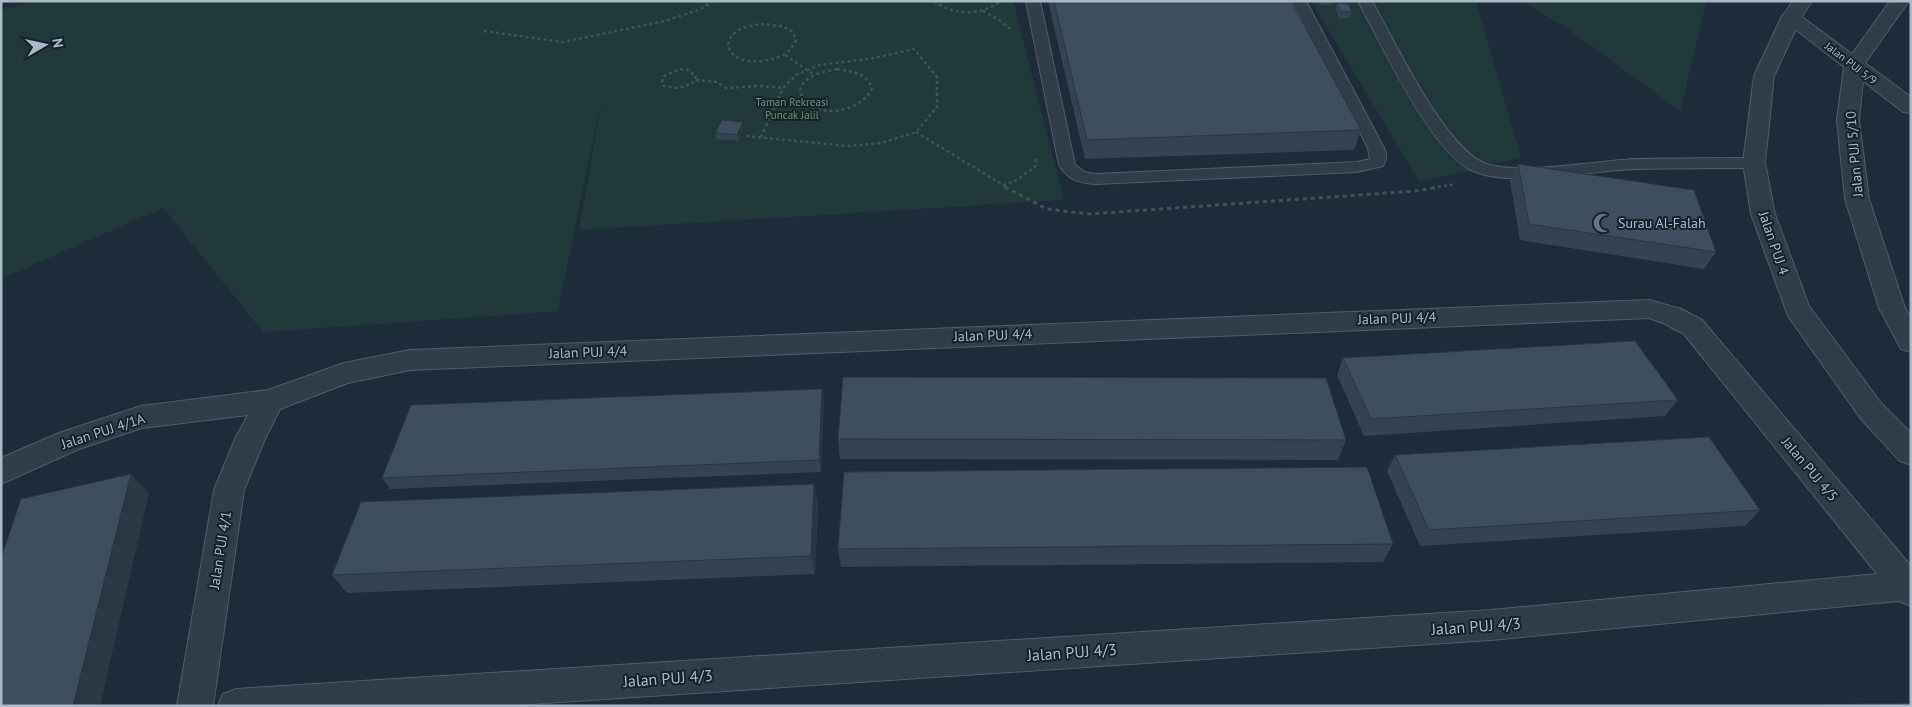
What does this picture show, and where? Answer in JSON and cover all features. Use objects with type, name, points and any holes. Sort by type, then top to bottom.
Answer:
[{"type":"street","name":"Jalan PUJ 5/10","points":[[1900,1],[1854,65],[1848,120],[1857,199],[1892,308],[1911,342]]},
{"type":"street","name":"Jalan PUJ 4","points":[[1797,10],[1764,76],[1754,163],[1763,214],[1797,309],[1871,411],[1911,453]]},
{"type":"street","name":"Jalan PUJ 5/9","points":[[1797,10],[1854,65],[1911,107]]},
{"type":"street","name":"Jalan PUJ 4/4","points":[[270,401],[344,373],[410,360],[1625,308],[1649,308],[1672,316],[1693,327],[1709,347]]},
{"type":"street","name":"Jalan PUJ 4/5","points":[[1709,347],[1909,589]]},
{"type":"street","name":"Jalan PUJ 4/1A","points":[[1,472],[69,441],[141,416],[270,401]]},
{"type":"street","name":"Jalan PUJ 4/1","points":[[195,706],[229,490],[250,439],[270,401]]},
{"type":"street","name":"Jalan PUJ 4/3","points":[[236,706],[1491,625],[1909,589]]},
{"type":"lane","points":[[1033,1],[1067,165],[1070,171],[1077,176],[1096,179],[1299,170],[1357,167],[1377,162],[1379,156],[1376,148],[1299,1]]},
{"type":"lane","points":[[1365,1],[1426,111],[1456,150],[1477,166],[1510,174],[1635,164],[1754,163]]},
{"type":"path","points":[[484,31],[564,42],[665,21],[701,9],[713,1]]},
{"type":"path","points":[[934,1],[940,6],[954,11],[972,12],[992,8],[1001,1]]},
{"type":"path","points":[[983,11],[998,19],[1012,31]]},
{"type":"path","points":[[785,55],[793,49],[796,43],[796,36],[792,31],[783,27],[767,24],[750,26],[739,30],[727,42],[727,48],[739,58],[762,61],[785,55],[814,75]]},
{"type":"path","points":[[746,136],[846,146],[881,143],[916,132],[937,107],[937,77],[914,49],[874,58],[819,65],[796,75],[783,88],[761,137]]},
{"type":"path","points":[[696,80],[694,72],[680,70],[666,74],[662,78],[662,82],[664,86],[677,89],[692,84],[696,80],[717,82],[726,88],[759,86],[783,88]]},
{"type":"path","points":[[850,70],[868,79],[873,85],[873,92],[864,102],[849,110],[836,111],[812,107],[804,102],[800,95],[800,87],[805,80],[814,75],[825,71],[850,70]]},
{"type":"path","points":[[1002,185],[1015,180],[1035,167],[1036,157]]},
{"type":"green space","name":"Taman Rekreasi Puncak Jalil","points":[[40,1],[1013,1],[1064,200],[579,230],[604,87],[558,311],[263,332],[163,208],[1,279],[1,10]]},
{"type":"green space","points":[[1311,1],[1476,1],[1521,157],[1466,172],[1419,181]]},
{"type":"green space","points":[[1522,1],[1707,1],[1680,111],[1565,27]]},
{"type":"building","points":[[1054,1],[1291,1],[1361,130],[1087,140]]},
{"type":"building","points":[[1337,3],[1348,4],[1352,12],[1341,12]]},
{"type":"building","points":[[722,120],[743,122],[737,135],[715,133]]},
{"type":"building","name":"Surau Al-Falah","points":[[1518,164],[1694,190],[1716,252],[1529,224]]},
{"type":"building","points":[[1635,341],[1678,400],[1371,419],[1343,358]]},
{"type":"building","points":[[843,377],[1326,378],[1346,440],[838,439]]},
{"type":"building","points":[[822,389],[819,460],[382,478],[411,405]]},
{"type":"building","points":[[1709,437],[1760,510],[1429,530],[1395,455]]},
{"type":"building","points":[[1367,467],[1393,544],[838,549],[844,472]]},
{"type":"building","points":[[131,474],[73,706],[1,706],[1,558],[21,499]]},
{"type":"building","points":[[814,484],[811,556],[332,575],[361,502]]},
{"type":"building","points":[[1911,703],[1911,706],[1743,706]]},
{"type":"place","name":"Surau Al-Falah","points":[[1603,223]]}]
